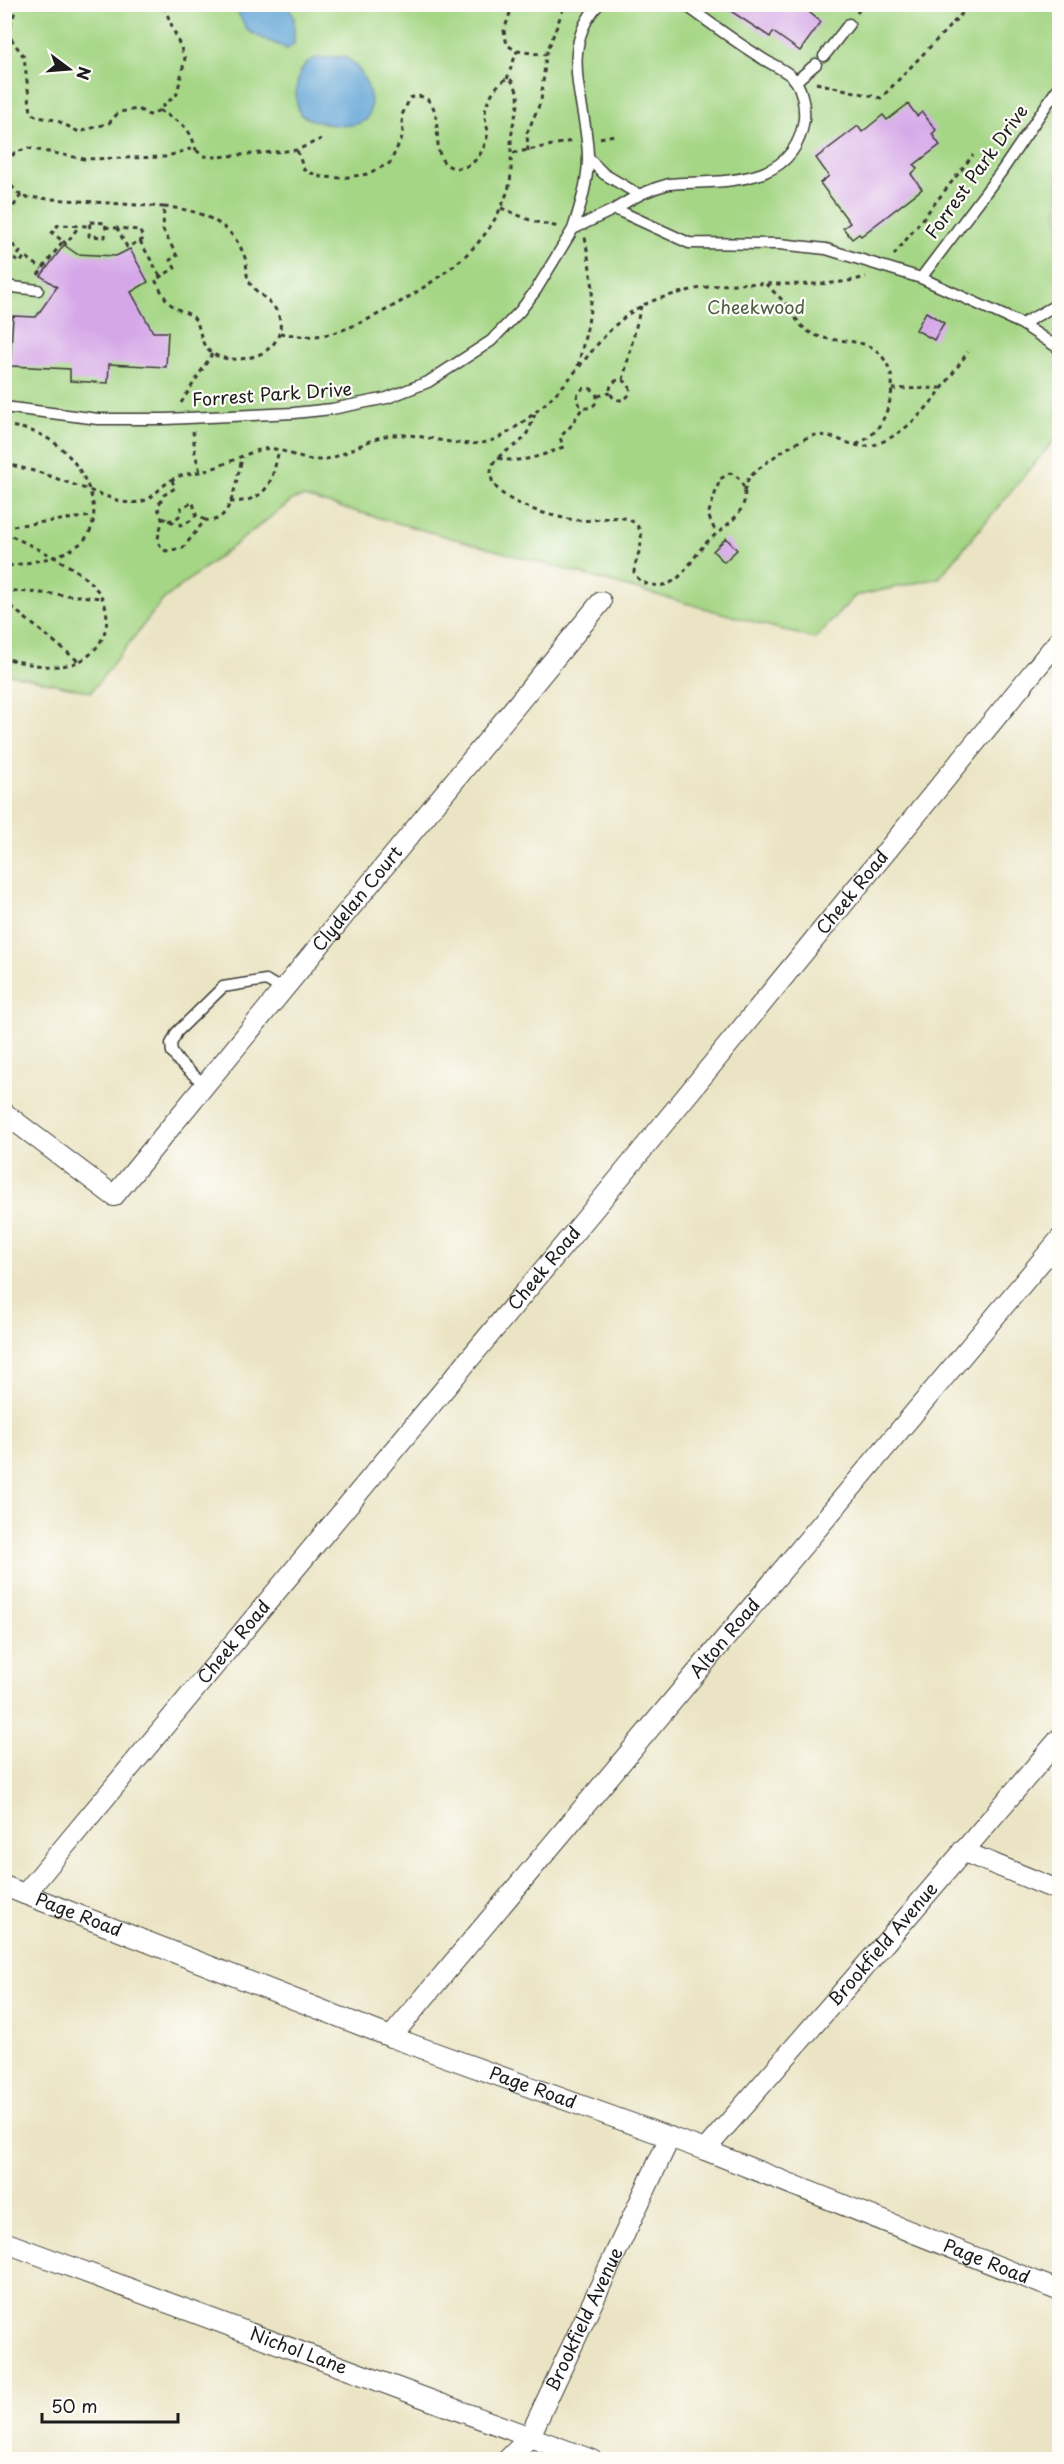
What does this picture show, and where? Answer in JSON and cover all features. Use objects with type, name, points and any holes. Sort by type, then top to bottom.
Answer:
[{"type":"street","name":"Clydelan Court","points":[[4,1113],[114,1196],[601,602]]},
{"type":"street","name":"Cheek Road","points":[[25,1894],[598,1204],[1059,639]]},
{"type":"street","name":"Alton Road","points":[[391,2037],[1059,1239]]},
{"type":"street","name":"Brookfield Avenue","points":[[705,2150],[1059,1738]]},
{"type":"street","points":[[962,1851],[1059,1891]]},
{"type":"street","name":"Page Road","points":[[4,1886],[391,2037],[705,2150],[1059,2291]]},
{"type":"street","name":"Brookfield Avenue","points":[[507,2460],[529,2438],[670,2137]]},
{"type":"street","name":"Nichol Lane","points":[[4,2242],[592,2460]]},
{"type":"lane","name":"Forrest Park Drive","points":[[4,407],[98,418],[193,418],[332,409],[387,398],[428,382],[476,353],[504,329],[536,290],[573,229],[582,198],[588,158],[576,48],[584,25],[599,4]]},
{"type":"lane","points":[[573,229],[615,209],[638,194],[669,184],[747,179],[773,169],[795,146],[802,129],[804,110],[796,81],[684,4]]},
{"type":"lane","points":[[825,56],[849,24]]},
{"type":"lane","points":[[796,81],[816,64]]},
{"type":"lane","name":"Forrest Park Drive","points":[[921,278],[1001,172],[1059,85]]},
{"type":"lane","points":[[588,158],[604,174],[638,194]]},
{"type":"lane","points":[[615,209],[689,243],[808,246],[826,249],[921,278],[1022,324],[1059,349]]},
{"type":"lane","points":[[8,286],[33,289]]},
{"type":"lane","points":[[1022,324],[1059,303]]},
{"type":"lane","points":[[205,1085],[174,1056],[171,1044],[177,1032],[223,987],[266,980],[283,990]]},
{"type":"path","points":[[17,4],[9,31],[10,37],[24,57],[33,115],[56,120],[79,132],[109,123],[119,112],[138,109],[149,115],[159,110],[177,94],[184,58],[163,4]]},
{"type":"path","points":[[513,4],[506,21],[504,39],[507,45],[517,51],[546,55]]},
{"type":"path","points":[[528,151],[527,133],[541,101],[546,55],[565,4]]},
{"type":"path","points":[[818,79],[816,84],[881,98],[971,4]]},
{"type":"path","points":[[297,150],[306,172],[324,178],[359,176],[388,165],[395,156],[403,135],[404,105],[410,98],[421,96],[428,100],[436,111],[438,126],[436,143],[442,159],[455,168],[468,166],[479,155],[488,136],[485,116],[489,99],[499,83],[507,79],[517,51]]},
{"type":"path","points":[[280,333],[312,337],[330,334],[352,326],[437,277],[468,253],[483,237],[501,208],[509,187],[513,153],[511,133],[519,100],[516,87],[507,79]]},
{"type":"path","points":[[159,110],[187,127],[191,132],[196,150],[203,156],[217,157],[297,150],[321,139]]},
{"type":"path","points":[[513,153],[557,143],[614,135]]},
{"type":"path","points":[[164,207],[163,230],[177,256],[170,260],[175,268],[155,280],[169,303],[194,318],[204,345],[212,354],[239,359],[253,357],[267,350],[280,333],[278,313],[249,281],[243,255],[231,233],[212,218],[180,207],[21,195],[10,182],[7,170],[10,158],[24,149],[31,148],[68,158],[94,160],[165,157],[180,150],[196,150]]},
{"type":"path","points":[[4,463],[41,472],[122,502],[142,502],[181,476],[200,472],[265,449],[279,450],[316,460],[340,456],[368,440],[391,435],[413,435],[464,444],[489,441],[536,412],[611,329],[641,306],[661,298],[732,284],[840,283],[868,277],[884,267],[973,155]]},
{"type":"path","points":[[21,195],[9,212],[7,233],[20,252],[15,259],[20,264],[25,256],[42,269]]},
{"type":"path","points":[[501,208],[532,221],[585,233],[593,281],[588,324],[578,368]]},
{"type":"path","points":[[90,222],[106,223],[105,227],[105,237],[89,236],[90,222]]},
{"type":"path","points":[[79,226],[66,244],[52,233],[57,225],[90,226]]},
{"type":"path","points":[[105,227],[117,228],[139,230],[144,239],[127,247],[117,228]]},
{"type":"path","points":[[33,289],[42,269],[63,241]]},
{"type":"path","points":[[140,241],[160,277]]},
{"type":"path","points":[[765,284],[787,305],[796,321],[807,331],[821,338],[859,342],[873,347],[888,366],[892,389],[886,414],[871,437],[853,446]]},
{"type":"path","points":[[4,387],[8,286]]},
{"type":"path","points":[[623,380],[641,306]]},
{"type":"path","points":[[744,491],[748,479],[773,458],[809,436],[817,435],[853,446],[872,445],[908,427],[922,413],[968,352]]},
{"type":"path","points":[[180,405],[212,354]]},
{"type":"path","points":[[623,380],[630,387],[628,397],[618,400],[610,393],[613,382],[623,380]]},
{"type":"path","points":[[583,407],[577,398],[581,390],[590,387],[597,396]]},
{"type":"path","points":[[892,389],[941,388]]},
{"type":"path","points":[[597,396],[610,393]]},
{"type":"path","points":[[583,407],[594,406],[597,396]]},
{"type":"path","points":[[498,458],[522,460],[563,447],[560,437],[570,427],[583,407]]},
{"type":"path","points":[[536,412],[524,437],[498,458],[491,471],[494,483],[507,497],[552,516],[576,520],[622,518],[634,522],[640,531],[641,538],[634,572],[641,582],[647,584],[663,586],[672,583],[716,533],[739,513],[745,498],[737,476]]},
{"type":"path","points":[[193,418],[193,443],[200,472]]},
{"type":"path","points":[[4,425],[34,431],[58,445],[77,466],[90,491],[93,516],[85,539],[76,546],[49,557],[4,567]]},
{"type":"path","points":[[230,502],[252,500],[265,492],[270,483],[279,450]]},
{"type":"path","points":[[164,520],[178,518],[181,508],[193,502],[196,515],[205,520],[220,519],[230,502],[243,457]]},
{"type":"path","points":[[716,533],[708,515],[718,483],[726,474],[748,479]]},
{"type":"path","points":[[172,480],[175,488],[164,495],[158,504],[159,512],[164,520],[183,525],[196,515]]},
{"type":"path","points":[[4,530],[93,516]]},
{"type":"path","points":[[164,520],[158,540],[162,548],[169,551],[186,546],[205,520]]},
{"type":"path","points":[[4,530],[83,577],[102,598],[107,616],[105,633],[94,650],[78,661],[68,665],[42,665],[4,658]]},
{"type":"path","points":[[4,590],[102,598]]},
{"type":"path","points":[[4,601],[78,661]]},
{"type":"green space","name":"Cheekwood","points":[[5,5],[1059,5],[1059,434],[939,578],[855,596],[815,639],[304,497],[294,499],[163,600],[91,692],[5,673]]},
{"type":"water","points":[[234,5],[288,5],[294,17],[294,44],[286,50],[247,30]]},
{"type":"water","points":[[343,56],[350,60],[362,74],[366,83],[371,101],[368,118],[354,125],[345,126],[326,124],[301,115],[296,93],[303,68],[314,59]]},
{"type":"building","points":[[720,4],[799,4],[821,22],[800,51],[773,32],[770,37]]},
{"type":"building","points":[[908,104],[917,116],[922,112],[936,130],[932,134],[940,145],[914,165],[917,169],[911,174],[922,189],[861,236],[859,234],[852,239],[843,228],[850,223],[820,183],[829,176],[816,158],[858,126],[862,132],[883,115],[887,120]]},
{"type":"building","points":[[64,245],[77,254],[116,256],[130,249],[148,282],[131,292],[153,332],[168,332],[166,367],[109,364],[108,383],[70,381],[70,369],[10,366],[13,316],[36,317],[57,287],[41,276]]},
{"type":"building","points":[[926,312],[944,323],[934,340],[916,330]]},
{"type":"building","points":[[726,538],[737,550],[724,562],[713,551]]}]
